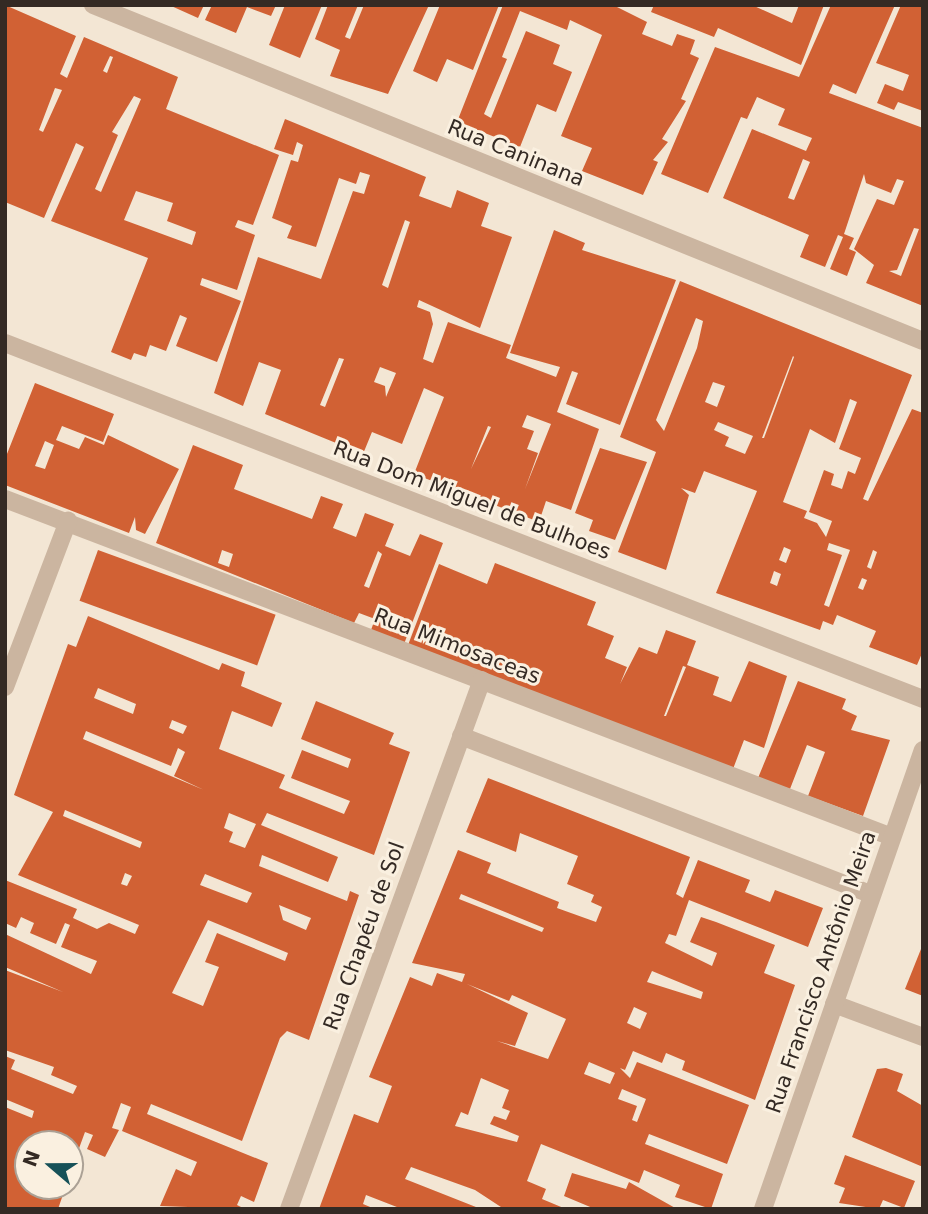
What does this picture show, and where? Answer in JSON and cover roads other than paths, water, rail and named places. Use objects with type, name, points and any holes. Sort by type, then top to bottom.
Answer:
[{"type":"street","name":"Rua Caninana","points":[[93,5],[923,341]]},
{"type":"street","name":"Rua Dom Miguel de Bulhoes","points":[[5,343],[923,699]]},
{"type":"street","name":"Rua Mimosaceas","points":[[5,499],[891,837]]},
{"type":"street","points":[[5,687],[68,521]]},
{"type":"street","name":"Rua Chapéu de Sol","points":[[289,1209],[482,680]]},
{"type":"street","points":[[461,736],[871,894]]},
{"type":"street","name":"Rua Francisco Antônio Meira","points":[[763,1209],[923,750]]},
{"type":"street","points":[[834,1004],[923,1037]]}]
